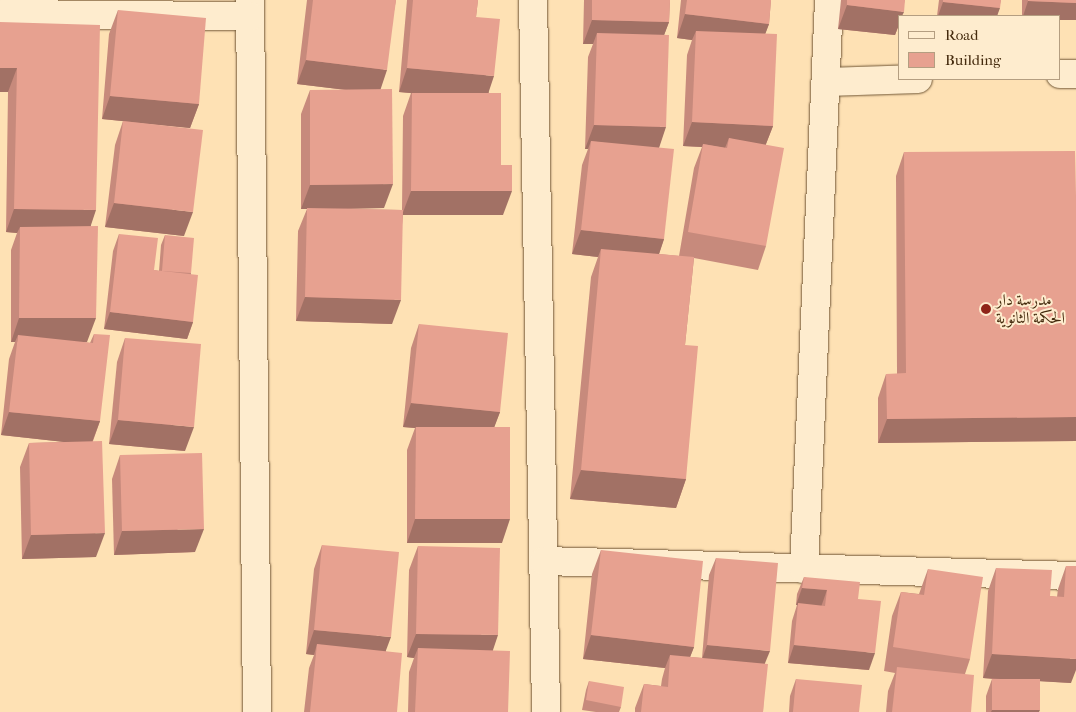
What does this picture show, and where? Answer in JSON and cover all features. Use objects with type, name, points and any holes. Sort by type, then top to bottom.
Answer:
[{"type":"street","points":[[533,0],[546,712]]},
{"type":"street","points":[[804,569],[827,82],[829,0]]},
{"type":"street","points":[[0,14],[250,8],[256,712]]},
{"type":"street","points":[[1061,74],[1076,74]]},
{"type":"street","points":[[827,82],[898,80]]},
{"type":"street","points":[[544,561],[1076,576]]},
{"type":"building","points":[[313,0],[396,0],[387,70],[306,60]]},
{"type":"building","points":[[413,0],[478,0],[476,17],[500,19],[494,76],[407,68]]},
{"type":"building","points":[[592,0],[670,0],[669,22],[592,20]]},
{"type":"building","points":[[687,0],[771,0],[769,24],[685,14]]},
{"type":"building","points":[[847,0],[905,0],[904,12],[847,5]]},
{"type":"building","points":[[943,0],[1001,0],[1000,8],[943,2]]},
{"type":"building","points":[[1076,0],[1076,3],[1028,1]]},
{"type":"building","points":[[118,10],[206,18],[199,104],[110,96]]},
{"type":"building","points":[[0,22],[100,25],[96,210],[14,209],[17,68],[0,68]]},
{"type":"building","points":[[696,31],[777,34],[773,126],[692,122]]},
{"type":"building","points":[[597,33],[669,35],[666,127],[594,125]]},
{"type":"building","points":[[392,89],[393,184],[310,185],[310,90]]},
{"type":"building","points":[[412,93],[501,93],[501,165],[512,165],[512,191],[411,191]]},
{"type":"building","points":[[123,121],[203,130],[193,212],[114,203]]},
{"type":"building","points":[[729,138],[784,148],[766,246],[688,232],[703,144],[727,148]]},
{"type":"building","points":[[591,141],[674,149],[664,239],[581,230]]},
{"type":"building","name":"مدرسة دار الحكمة الثانوية","points":[[1075,151],[1076,417],[887,419],[886,374],[906,373],[904,152]]},
{"type":"building","points":[[307,208],[403,210],[401,300],[305,297]]},
{"type":"building","points":[[98,226],[96,318],[19,318],[20,227]]},
{"type":"building","points":[[119,234],[158,238],[154,270],[198,275],[193,322],[110,312]]},
{"type":"building","points":[[165,235],[194,238],[191,273],[162,271]]},
{"type":"building","points":[[601,249],[694,257],[685,345],[698,346],[686,479],[581,470]]},
{"type":"building","points":[[419,324],[508,333],[500,412],[411,403]]},
{"type":"building","points":[[94,334],[110,335],[100,421],[9,412],[18,335],[93,343]]},
{"type":"building","points":[[125,338],[201,344],[194,427],[118,420]]},
{"type":"building","points":[[416,427],[510,427],[510,519],[415,519]]},
{"type":"building","points":[[102,441],[105,533],[31,535],[29,443]]},
{"type":"building","points":[[202,453],[204,529],[122,531],[120,455]]},
{"type":"building","points":[[322,545],[399,552],[391,637],[314,630]]},
{"type":"building","points":[[418,546],[500,548],[498,635],[416,634]]},
{"type":"building","points":[[601,550],[703,561],[694,647],[591,635]]},
{"type":"building","points":[[716,558],[778,563],[770,651],[707,645]]},
{"type":"building","points":[[1066,566],[1076,566],[1076,659],[992,654],[996,568],[1052,570],[1050,596],[1064,597]]},
{"type":"building","points":[[928,569],[983,577],[970,659],[893,647],[901,592],[924,595]]},
{"type":"building","points":[[804,577],[860,582],[858,599],[881,601],[875,653],[794,645],[798,603],[825,606],[827,590],[802,588]]},
{"type":"building","points":[[317,644],[402,653],[397,712],[310,712]]},
{"type":"building","points":[[418,648],[510,651],[508,712],[415,712]]},
{"type":"building","points":[[670,655],[768,664],[763,712],[641,712],[644,684],[668,687]]},
{"type":"building","points":[[897,667],[974,675],[971,712],[892,712]]},
{"type":"building","points":[[796,679],[862,685],[859,712],[793,712]]},
{"type":"building","points":[[992,679],[1040,679],[1040,710],[992,710]]},
{"type":"building","points":[[589,681],[624,687],[621,707],[586,700]]},
{"type":"place","name":"مدرسة دار الحكمة الثانوية","points":[[986,309]]}]
